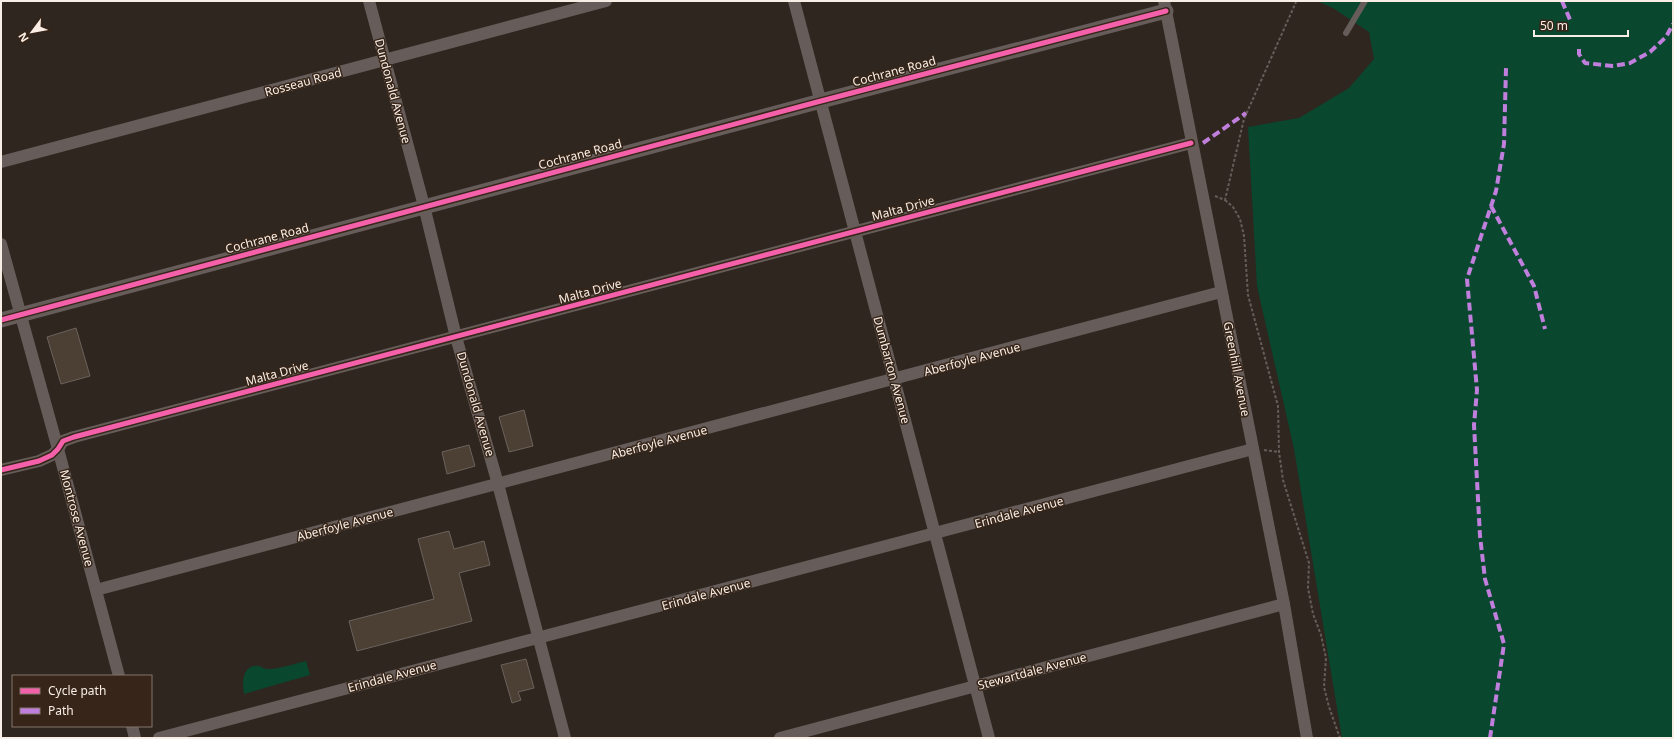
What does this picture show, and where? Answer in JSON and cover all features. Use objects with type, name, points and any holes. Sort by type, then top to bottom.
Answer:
[{"type":"street","name":"Dundonald Avenue","points":[[369,1],[424,206],[456,337],[498,484],[565,738]]},
{"type":"street","name":"Rosseau Road","points":[[1,162],[606,1]]},
{"type":"street","name":"Dumbarton Avenue","points":[[794,1],[989,738]]},
{"type":"street","name":"Cochrane Road","points":[[1,320],[1165,6]]},
{"type":"street","name":"Greenhill Avenue","points":[[1165,6],[1284,604],[1307,738]]},
{"type":"street","name":"Malta Drive","points":[[1,470],[52,455],[63,441],[74,437],[1192,143]]},
{"type":"street","name":"Montrose Avenue","points":[[1,244],[119,675]]},
{"type":"street","name":"Aberfoyle Avenue","points":[[96,590],[894,380],[1221,292]]},
{"type":"street","name":"Erindale Avenue","points":[[159,738],[1253,449]]},
{"type":"street","name":"Stewartdale Avenue","points":[[780,738],[1284,604]]},
{"type":"street","points":[[132,727],[135,738]]},
{"type":"lane","points":[[1346,33],[1365,1]]},
{"type":"path","points":[[1225,200],[1244,119],[1296,2]]},
{"type":"path","points":[[1214,196],[1225,200],[1233,208],[1240,219],[1244,236],[1248,296],[1278,406],[1279,452],[1283,480],[1309,563],[1308,588],[1313,614],[1321,635],[1326,658],[1324,687],[1329,707],[1340,738]]},
{"type":"green space","points":[[1317,1],[1673,1],[1673,738],[1342,738],[1294,449],[1257,286],[1248,127],[1299,118],[1349,88],[1374,59],[1369,32],[1333,8]]},
{"type":"green space","points":[[306,661],[310,675],[244,694],[243,680],[246,671],[249,668],[259,666],[266,669],[272,669]]},
{"type":"building","points":[[76,328],[90,376],[61,384],[47,337]]},
{"type":"building","points":[[524,410],[533,446],[509,452],[499,417]]},
{"type":"building","points":[[469,445],[475,466],[447,474],[442,452]]},
{"type":"building","points":[[449,531],[454,549],[484,541],[490,565],[459,573],[472,621],[357,651],[349,621],[434,599],[418,539]]},
{"type":"building","points":[[526,659],[534,688],[518,692],[521,700],[512,703],[501,665]]},
{"type":"marked path","points":[[1562,1],[1571,22]]},
{"type":"marked path","points":[[1579,49],[1579,54],[1585,63],[1613,66],[1630,63],[1650,52],[1666,37],[1673,24]]},
{"type":"marked path","points":[[1490,738],[1504,644],[1485,579],[1480,536],[1474,425],[1477,390],[1467,279],[1496,191],[1504,144],[1506,68]]},
{"type":"marked path","points":[[1203,143],[1246,113]]},
{"type":"marked path","points":[[1491,206],[1534,286],[1545,329]]},
{"type":"cycle path","points":[[1,320],[821,101],[1166,11]]},
{"type":"cycle path","points":[[1,470],[39,461],[52,455],[63,441],[74,437],[1191,143]]}]
